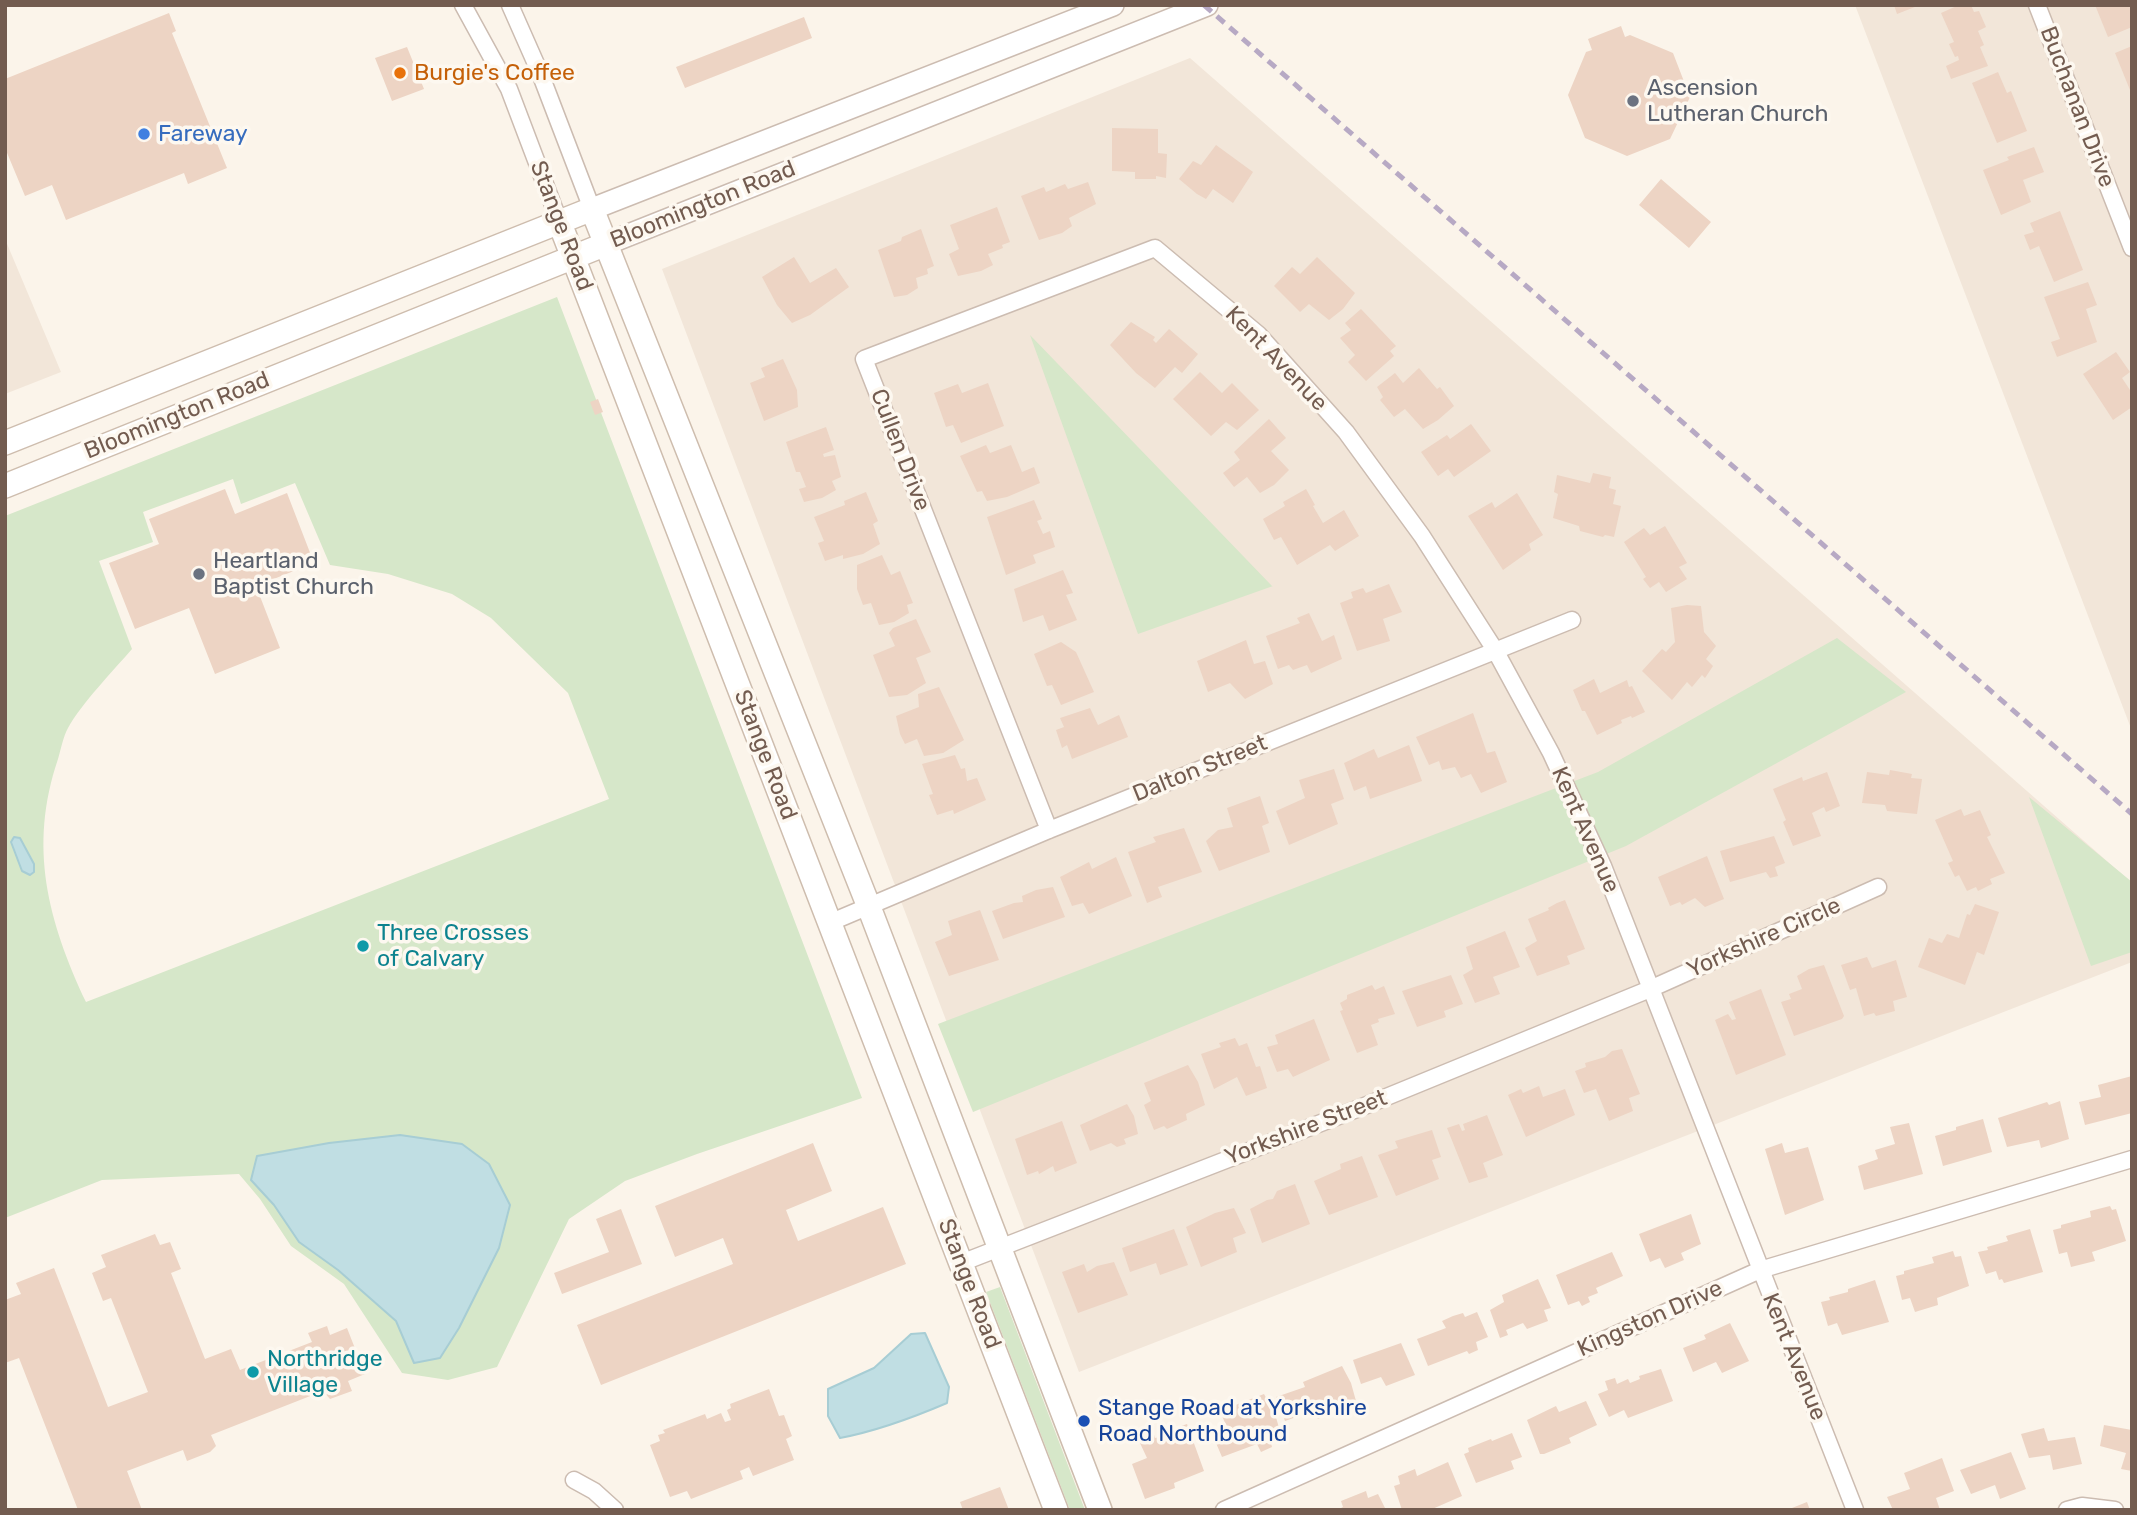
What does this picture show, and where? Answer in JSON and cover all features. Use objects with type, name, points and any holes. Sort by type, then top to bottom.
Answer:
[{"type":"main road","name":"Bloomington Road","points":[[5,443],[592,209]]},
{"type":"main road","name":"Stange Road","points":[[592,209],[869,907],[1100,1510]]},
{"type":"main road","name":"Stange Road","points":[[559,221],[1056,1510]]},
{"type":"main road","name":"Bloomington Road","points":[[5,486],[606,244]]},
{"type":"street","name":"Stange Road","points":[[463,5],[509,89],[559,221]]},
{"type":"street","name":"Stange Road","points":[[510,5],[540,73],[592,209]]},
{"type":"street","name":"Bloomington Road","points":[[592,209],[1113,5]]},
{"type":"street","name":"Bloomington Road","points":[[606,244],[1207,5]]},
{"type":"street","name":"Buchanan Drive","points":[[2037,5],[2132,248]]},
{"type":"street","name":"Kent Avenue","points":[[1155,248],[1259,335],[1346,432],[1422,536],[1495,650],[1551,753],[1603,866],[1855,1510]]},
{"type":"street","name":"Cullen Drive","points":[[1049,830],[864,359],[1155,248]]},
{"type":"street","name":"Dalton Street","points":[[830,923],[1049,830],[1572,620]]},
{"type":"street","name":"Yorkshire Circle","points":[[1650,989],[1878,887]]},
{"type":"street","name":"Yorkshire Street","points":[[961,1263],[1362,1107],[1650,989]]},
{"type":"street","name":"Kingston Drive","points":[[1224,1510],[1760,1270],[2132,1159]]},
{"type":"street","points":[[574,1480],[594,1492],[615,1510]]},
{"type":"street","points":[[2067,1510],[2082,1506],[2115,1510]]},
{"type":"shaded area","points":[[1855,5],[2132,5],[2132,731]]},
{"type":"shaded area","points":[[1190,58],[2132,883],[2132,962],[1079,1372],[662,269]]},
{"type":"shaded area","points":[[5,239],[61,372],[5,394]]},
{"type":"green space","points":[[557,297],[862,1098],[625,1181],[569,1219],[497,1367],[448,1380],[402,1373],[344,1284],[291,1246],[260,1199],[239,1174],[102,1180],[5,1218],[5,516]],"holes":[[[233,479],[241,504],[295,483],[330,565],[388,574],[452,594],[491,618],[568,693],[609,799],[86,1002],[61,942],[53,913],[46,883],[44,823],[49,791],[68,728],[89,698],[132,649],[99,561],[153,542],[143,512]]]},
{"type":"green space","points":[[1030,335],[1272,586],[1273,586],[1138,634]]},
{"type":"green space","points":[[1837,638],[1906,692],[1626,846],[973,1112],[938,1024],[1598,772]]},
{"type":"green space","points":[[2029,797],[2132,882],[2132,952],[2091,966]]},
{"type":"green space","points":[[1000,1287],[1085,1510],[1070,1510],[986,1292]]},
{"type":"water","points":[[14,837],[20,838],[34,864],[34,872],[30,875],[22,871],[11,842]]},
{"type":"water","points":[[400,1135],[462,1144],[489,1164],[510,1205],[499,1248],[459,1328],[440,1358],[414,1363],[396,1321],[338,1270],[299,1242],[274,1205],[251,1180],[257,1156],[329,1143]]},
{"type":"water","points":[[925,1333],[949,1387],[947,1403],[894,1424],[840,1438],[828,1416],[828,1389],[874,1368],[911,1334]]},
{"type":"building","points":[[1894,5],[1920,5],[1897,14]]},
{"type":"building","points":[[1959,5],[1971,5],[1974,12],[1979,11],[1986,27],[1978,31],[1984,45],[1980,47],[1988,66],[1951,79],[1946,66],[1959,60],[1949,44],[1954,42],[1941,13]]},
{"type":"building","points":[[2095,5],[2130,5],[2132,27],[2108,37]]},
{"type":"building","points":[[169,13],[176,31],[172,33],[227,168],[188,184],[184,173],[66,220],[52,185],[25,196],[5,148],[5,79]]},
{"type":"building","points":[[804,17],[812,38],[685,88],[676,67]]},
{"type":"building","points":[[1621,26],[1625,37],[1630,35],[1673,53],[1690,97],[1670,139],[1627,156],[1585,138],[1568,95],[1586,52],[1592,50],[1588,39]]},
{"type":"building","points":[[2132,46],[2132,95],[2115,53]]},
{"type":"building","name":"Burgie's Coffee","points":[[407,47],[424,89],[392,101],[375,58]]},
{"type":"building","points":[[1998,72],[2007,93],[2011,91],[2027,131],[1997,143],[1972,83]]},
{"type":"building","points":[[1112,128],[1158,129],[1158,153],[1167,154],[1166,178],[1156,176],[1156,179],[1135,179],[1135,172],[1112,171]]},
{"type":"building","points":[[1216,145],[1253,172],[1233,203],[1213,189],[1206,199],[1179,179],[1193,161],[1201,165]]},
{"type":"building","points":[[2034,147],[2044,172],[2023,180],[2031,202],[2001,215],[1983,170]]},
{"type":"building","points":[[1661,179],[1711,222],[1689,248],[1639,205]]},
{"type":"building","points":[[1088,182],[1096,204],[1069,218],[1072,226],[1062,233],[1039,240],[1021,196],[1044,187],[1046,192],[1065,184],[1068,189]]},
{"type":"building","points":[[997,207],[1010,242],[988,254],[993,265],[981,271],[958,276],[949,254],[959,249],[950,225]]},
{"type":"building","points":[[2060,211],[2083,270],[2054,282],[2039,246],[2030,250],[2024,235],[2034,232],[2030,223]]},
{"type":"building","points":[[921,229],[934,266],[927,269],[928,274],[916,278],[918,288],[907,295],[894,297],[878,250]]},
{"type":"building","points":[[794,257],[810,283],[836,268],[849,287],[810,315],[792,323],[777,305],[762,277]]},
{"type":"building","points":[[1317,257],[1355,293],[1343,309],[1329,320],[1309,304],[1300,312],[1274,286],[1292,267],[1300,274]]},
{"type":"building","points":[[2088,282],[2097,305],[2086,309],[2097,342],[2057,357],[2051,342],[2060,339],[2044,297]]},
{"type":"building","points":[[1361,309],[1396,346],[1390,351],[1394,356],[1366,381],[1348,362],[1355,355],[1340,338],[1351,330],[1345,323]]},
{"type":"building","points":[[1131,322],[1155,337],[1153,340],[1156,343],[1169,329],[1198,354],[1182,373],[1175,367],[1155,388],[1136,373],[1110,345]]},
{"type":"building","points":[[2116,352],[2130,372],[2122,378],[2132,393],[2132,407],[2113,420],[2083,374]]},
{"type":"building","points":[[783,359],[797,390],[798,407],[764,421],[750,383],[765,377],[761,368]]},
{"type":"building","points":[[1419,368],[1437,389],[1440,387],[1454,406],[1423,429],[1405,409],[1394,417],[1380,400],[1383,397],[1377,387],[1395,373],[1403,383]]},
{"type":"building","points":[[1200,372],[1222,393],[1232,383],[1259,410],[1237,430],[1226,422],[1211,436],[1173,399]]},
{"type":"building","points":[[988,383],[1004,426],[961,443],[953,425],[946,427],[934,393],[958,384],[962,393]]},
{"type":"building","points":[[598,399],[603,412],[595,415],[590,402]]},
{"type":"building","points":[[1269,419],[1286,438],[1271,451],[1289,470],[1274,485],[1260,493],[1247,477],[1234,487],[1223,473],[1240,460],[1234,452]]},
{"type":"building","points":[[1471,424],[1491,451],[1454,477],[1448,469],[1438,476],[1421,452],[1447,435],[1450,439]]},
{"type":"building","points":[[826,427],[834,450],[823,454],[824,457],[835,455],[841,477],[832,481],[836,490],[822,498],[804,502],[799,489],[806,487],[800,472],[796,472],[786,442]]},
{"type":"building","points":[[986,445],[990,453],[1011,445],[1022,472],[1034,467],[1040,483],[1007,497],[987,501],[982,491],[977,492],[960,456]]},
{"type":"building","points":[[1593,473],[1611,477],[1609,488],[1616,490],[1613,504],[1621,506],[1614,537],[1580,531],[1579,526],[1553,518],[1558,494],[1554,492],[1557,475],[1590,483]]},
{"type":"building","name":"Heartland Baptist Church","points":[[225,489],[235,514],[287,493],[314,563],[256,586],[280,648],[215,674],[189,608],[135,629],[109,563],[159,544],[149,519]]},
{"type":"building","points":[[1306,489],[1323,523],[1344,510],[1359,536],[1335,551],[1330,545],[1297,565],[1281,537],[1274,540],[1263,519],[1285,506],[1283,502]]},
{"type":"building","points":[[866,492],[878,521],[873,524],[880,544],[863,554],[843,559],[843,555],[825,561],[818,543],[824,541],[814,517],[845,505],[844,501]]},
{"type":"building","points":[[1517,493],[1543,535],[1529,544],[1531,550],[1503,570],[1468,516],[1492,502],[1495,508]]},
{"type":"building","points":[[1034,500],[1042,519],[1037,521],[1043,534],[1050,531],[1055,547],[1033,555],[1036,563],[1006,575],[987,517]]},
{"type":"building","points":[[1665,526],[1687,563],[1679,567],[1687,579],[1666,592],[1659,582],[1650,588],[1624,542],[1644,528],[1650,535]]},
{"type":"building","points":[[882,555],[891,575],[900,571],[913,603],[907,605],[909,613],[894,622],[879,625],[871,603],[863,605],[857,589],[857,565]]},
{"type":"building","points":[[1063,570],[1073,593],[1066,595],[1077,620],[1049,631],[1043,615],[1023,622],[1014,589]]},
{"type":"building","points":[[1389,584],[1402,612],[1383,619],[1390,641],[1357,651],[1340,603],[1353,598],[1351,592],[1363,588],[1366,593]]},
{"type":"building","points":[[1701,606],[1704,632],[1716,646],[1706,659],[1713,666],[1705,678],[1702,675],[1692,687],[1687,682],[1672,700],[1642,671],[1662,649],[1666,652],[1675,642],[1671,608]]},
{"type":"building","points":[[1309,613],[1322,641],[1334,635],[1342,659],[1311,673],[1307,665],[1293,670],[1289,665],[1278,669],[1266,636],[1300,623],[1297,618]]},
{"type":"building","points":[[916,619],[931,652],[916,658],[926,683],[907,695],[889,697],[873,655],[895,646],[889,633],[893,628]]},
{"type":"building","points":[[1246,640],[1254,664],[1265,661],[1273,684],[1245,699],[1230,683],[1208,692],[1197,661]]},
{"type":"building","points":[[1061,642],[1076,652],[1094,692],[1061,705],[1052,685],[1047,686],[1034,654]]},
{"type":"building","points":[[1594,679],[1600,693],[1627,680],[1645,712],[1621,720],[1622,723],[1597,735],[1573,690]]},
{"type":"building","points":[[939,687],[964,740],[943,753],[924,756],[917,739],[905,744],[896,716],[919,707],[918,694]]},
{"type":"building","points":[[1090,708],[1098,725],[1119,715],[1128,737],[1072,759],[1067,745],[1062,748],[1056,730],[1064,727],[1060,718]]},
{"type":"building","points":[[1473,713],[1487,753],[1495,751],[1507,782],[1481,793],[1471,774],[1461,778],[1455,767],[1442,770],[1439,761],[1429,765],[1416,737]]},
{"type":"building","points":[[1409,745],[1422,781],[1370,799],[1366,786],[1354,791],[1344,763],[1374,749],[1378,758]]},
{"type":"building","points":[[955,755],[961,769],[965,768],[967,781],[977,778],[986,800],[954,814],[953,810],[937,815],[922,764]]},
{"type":"building","points":[[1334,769],[1344,799],[1331,804],[1338,824],[1289,845],[1276,811],[1305,798],[1299,780]]},
{"type":"building","points":[[1890,770],[1912,774],[1911,778],[1922,779],[1917,814],[1887,811],[1885,805],[1862,803],[1867,772],[1889,775]]},
{"type":"building","points":[[1827,772],[1840,806],[1826,812],[1824,807],[1812,813],[1821,836],[1793,846],[1773,789],[1802,777],[1803,781]]},
{"type":"building","points":[[1260,796],[1269,823],[1262,826],[1270,852],[1219,871],[1206,841],[1218,830],[1233,827],[1227,808]]},
{"type":"building","points":[[1961,809],[1964,816],[1980,810],[1991,835],[1987,837],[2005,873],[1990,879],[1992,884],[1978,891],[1976,887],[1967,891],[1959,875],[1955,877],[1948,863],[1953,861],[1935,820]]},
{"type":"building","points":[[1184,828],[1202,872],[1158,887],[1162,897],[1147,903],[1128,852],[1156,842],[1153,837]]},
{"type":"building","points":[[1774,836],[1785,863],[1775,867],[1778,876],[1770,878],[1766,872],[1730,882],[1720,851]]},
{"type":"building","points":[[1707,856],[1724,899],[1705,907],[1695,898],[1682,905],[1680,902],[1670,906],[1658,877]]},
{"type":"building","points":[[1116,857],[1132,896],[1089,914],[1083,903],[1072,906],[1060,877],[1089,862],[1092,869]]},
{"type":"building","points":[[1053,887],[1065,917],[1003,939],[992,911],[1023,902],[1022,896],[1036,890]]},
{"type":"building","points":[[1565,900],[1585,949],[1567,956],[1570,964],[1537,976],[1525,948],[1537,941],[1528,919]]},
{"type":"building","points":[[1975,904],[1999,912],[1984,955],[1977,952],[1965,985],[1918,967],[1929,938],[1942,943],[1947,934],[1959,938],[1967,914],[1970,915]]},
{"type":"building","points":[[980,910],[999,960],[949,976],[935,942],[952,935],[948,921]]},
{"type":"building","points":[[1505,931],[1520,967],[1493,977],[1500,994],[1475,1003],[1463,975],[1473,969],[1466,947]]},
{"type":"building","points":[[1867,957],[1872,968],[1896,960],[1907,997],[1893,1001],[1895,1011],[1864,1016],[1856,988],[1850,990],[1841,965]]},
{"type":"building","points":[[1824,965],[1844,1016],[1794,1036],[1781,1002],[1791,999],[1789,994],[1802,989],[1797,976]]},
{"type":"building","points":[[1451,975],[1463,1004],[1444,1011],[1446,1017],[1417,1027],[1402,991]]},
{"type":"building","points":[[1372,985],[1375,990],[1384,986],[1395,1014],[1378,1019],[1379,1022],[1371,1025],[1378,1045],[1357,1053],[1340,1011],[1343,1010],[1340,1003],[1347,999],[1347,995]]},
{"type":"building","points":[[1761,989],[1786,1055],[1736,1075],[1715,1020],[1728,1014],[1732,1020],[1736,1019],[1729,1002]]},
{"type":"building","points":[[1314,1019],[1330,1060],[1293,1077],[1288,1069],[1277,1072],[1267,1047],[1278,1044],[1275,1035]]},
{"type":"building","points":[[1235,1038],[1239,1046],[1247,1043],[1256,1067],[1260,1066],[1267,1088],[1246,1096],[1237,1077],[1214,1089],[1201,1054],[1221,1047],[1219,1043]]},
{"type":"building","points":[[1622,1049],[1640,1094],[1629,1098],[1633,1111],[1609,1121],[1596,1089],[1584,1093],[1575,1071],[1586,1067],[1585,1063]]},
{"type":"building","points":[[1188,1065],[1198,1082],[1205,1105],[1186,1114],[1187,1120],[1167,1129],[1164,1126],[1154,1130],[1144,1105],[1151,1101],[1144,1083]]},
{"type":"building","points":[[2132,1076],[2132,1113],[2085,1125],[2079,1102],[2101,1097],[2098,1085]]},
{"type":"building","points":[[1539,1086],[1543,1097],[1565,1089],[1575,1115],[1526,1137],[1508,1095],[1521,1089],[1523,1093]]},
{"type":"building","points":[[2060,1101],[2069,1139],[2041,1148],[2039,1140],[2007,1147],[1998,1118],[2047,1102],[2049,1105]]},
{"type":"building","points":[[1127,1104],[1134,1116],[1138,1134],[1124,1139],[1126,1144],[1117,1147],[1111,1143],[1090,1151],[1080,1125]]},
{"type":"building","points":[[1487,1115],[1503,1155],[1483,1163],[1488,1177],[1469,1183],[1447,1128],[1459,1124],[1462,1131],[1465,1130],[1463,1124]]},
{"type":"building","points":[[1983,1119],[1992,1152],[1943,1166],[1935,1136]]},
{"type":"building","points":[[1062,1121],[1077,1163],[1055,1172],[1053,1166],[1039,1174],[1038,1171],[1027,1175],[1015,1139]]},
{"type":"building","points":[[1909,1123],[1923,1174],[1864,1190],[1858,1166],[1878,1159],[1875,1150],[1895,1144],[1890,1127]]},
{"type":"building","points":[[1432,1130],[1441,1157],[1432,1160],[1439,1179],[1396,1196],[1378,1155],[1398,1148],[1395,1141]]},
{"type":"building","points":[[813,1143],[832,1191],[786,1210],[798,1241],[883,1207],[906,1264],[601,1385],[577,1325],[733,1264],[723,1238],[675,1257],[655,1206]]},
{"type":"building","points":[[1782,1143],[1785,1153],[1808,1147],[1824,1200],[1785,1215],[1765,1149]]},
{"type":"building","points":[[1362,1156],[1378,1197],[1329,1215],[1314,1181],[1341,1169],[1340,1164]]},
{"type":"building","points":[[1295,1184],[1310,1224],[1262,1243],[1250,1209],[1273,1199],[1277,1191]]},
{"type":"building","points":[[2110,1206],[2112,1210],[2116,1209],[2126,1241],[2092,1252],[2095,1261],[2071,1267],[2067,1252],[2059,1254],[2053,1230],[2061,1228],[2061,1225],[2091,1217],[2090,1211]]},
{"type":"building","points":[[1234,1208],[1246,1233],[1233,1238],[1237,1252],[1201,1267],[1186,1227],[1215,1213]]},
{"type":"building","points":[[621,1209],[642,1264],[562,1294],[554,1273],[609,1252],[596,1219]]},
{"type":"building","points":[[1691,1214],[1701,1244],[1681,1253],[1684,1260],[1665,1268],[1660,1258],[1650,1262],[1639,1234]]},
{"type":"building","points":[[1174,1229],[1188,1265],[1160,1275],[1156,1263],[1130,1272],[1122,1248]]},
{"type":"building","points":[[2030,1229],[2043,1272],[2004,1283],[2002,1279],[1999,1280],[1996,1271],[1986,1274],[1978,1252],[2008,1241],[2006,1236]]},
{"type":"building","name":"Northridge Village","points":[[155,1234],[160,1245],[170,1242],[181,1269],[171,1273],[205,1359],[231,1349],[240,1370],[312,1342],[308,1333],[327,1326],[330,1335],[347,1328],[365,1374],[348,1381],[352,1391],[330,1399],[323,1391],[211,1435],[216,1446],[210,1452],[187,1461],[183,1450],[127,1471],[142,1510],[78,1510],[19,1358],[5,1363],[5,1300],[21,1294],[16,1283],[54,1268],[108,1407],[148,1392],[111,1298],[103,1301],[92,1273],[106,1267],[101,1255]]},
{"type":"building","points":[[1953,1251],[1955,1257],[1961,1256],[1969,1286],[1937,1298],[1938,1305],[1915,1312],[1910,1298],[1902,1300],[1896,1276],[1904,1274],[1904,1271],[1934,1263],[1932,1257]]},
{"type":"building","points":[[1612,1252],[1623,1276],[1596,1288],[1598,1293],[1588,1297],[1590,1302],[1582,1306],[1579,1301],[1568,1305],[1556,1275]]},
{"type":"building","points":[[1114,1262],[1128,1295],[1078,1313],[1062,1272],[1084,1264],[1087,1272],[1097,1266]]},
{"type":"building","points":[[1538,1279],[1551,1308],[1544,1310],[1548,1321],[1527,1329],[1523,1323],[1506,1330],[1508,1335],[1500,1338],[1490,1310],[1504,1302],[1502,1295]]},
{"type":"building","points":[[1875,1280],[1889,1322],[1842,1335],[1837,1323],[1828,1326],[1821,1302]]},
{"type":"building","points":[[1477,1312],[1488,1337],[1476,1342],[1478,1350],[1469,1354],[1467,1351],[1428,1366],[1417,1339],[1446,1328],[1442,1321],[1453,1316],[1463,1313],[1465,1317]]},
{"type":"building","points":[[1730,1323],[1749,1361],[1722,1373],[1716,1362],[1693,1372],[1683,1348],[1706,1339],[1704,1335]]},
{"type":"building","points":[[1401,1343],[1415,1375],[1386,1386],[1381,1377],[1361,1384],[1353,1360]]},
{"type":"building","points":[[1342,1366],[1356,1401],[1346,1405],[1347,1408],[1318,1419],[1313,1411],[1285,1421],[1276,1397],[1305,1387],[1303,1382]]},
{"type":"building","points":[[1661,1369],[1673,1401],[1628,1418],[1624,1410],[1609,1417],[1598,1394],[1608,1390],[1605,1381],[1615,1378],[1617,1384],[1628,1379],[1630,1383],[1640,1379],[1639,1376]]},
{"type":"building","points":[[769,1389],[779,1416],[784,1415],[792,1436],[786,1439],[794,1460],[753,1476],[749,1467],[740,1471],[743,1479],[691,1499],[687,1491],[670,1497],[650,1445],[660,1441],[658,1435],[665,1433],[663,1430],[705,1414],[707,1419],[721,1413],[725,1422],[731,1420],[727,1410],[731,1408],[730,1404]]},
{"type":"building","points":[[1264,1394],[1275,1414],[1282,1438],[1261,1452],[1257,1444],[1222,1457],[1213,1436],[1228,1430],[1220,1411]]},
{"type":"building","points":[[1586,1401],[1597,1425],[1569,1438],[1571,1443],[1540,1454],[1527,1420],[1556,1406],[1559,1412]]},
{"type":"building","points":[[1187,1424],[1204,1471],[1174,1483],[1175,1488],[1145,1499],[1132,1464],[1147,1458],[1139,1441],[1154,1435],[1155,1438],[1162,1436],[1161,1433]]},
{"type":"building","points":[[2104,1425],[2132,1430],[2132,1471],[2121,1469],[2126,1453],[2100,1446]]},
{"type":"building","points":[[2044,1428],[2048,1441],[2075,1437],[2082,1464],[2053,1470],[2050,1455],[2029,1458],[2021,1434]]},
{"type":"building","points":[[1512,1433],[1522,1457],[1511,1461],[1514,1469],[1476,1483],[1464,1454],[1469,1452],[1468,1448]]},
{"type":"building","points":[[2011,1452],[2026,1489],[2000,1499],[1995,1485],[1971,1494],[1960,1470]]},
{"type":"building","points":[[1942,1458],[1954,1491],[1936,1498],[1940,1510],[1893,1510],[1887,1497],[1910,1489],[1904,1473]]},
{"type":"building","points":[[1448,1462],[1462,1496],[1430,1510],[1402,1510],[1394,1486],[1400,1484],[1398,1476],[1415,1469],[1417,1476]]},
{"type":"building","points":[[1000,1487],[1009,1510],[963,1510],[960,1502]]},
{"type":"building","points":[[1366,1491],[1368,1498],[1378,1494],[1386,1510],[1337,1510],[1343,1507],[1341,1501]]},
{"type":"building","points":[[1807,1502],[1810,1510],[1787,1510]]},
{"type":"railway","points":[[1204,5],[2132,814]]},
{"type":"place","name":"Burgie's Coffee","points":[[400,73]]},
{"type":"place","name":"Ascension Lutheran Church","points":[[1633,101]]},
{"type":"place","name":"Fareway","points":[[144,134]]},
{"type":"place","name":"Heartland Baptist Church","points":[[199,574]]},
{"type":"place","name":"Three Crosses of Calvary","points":[[363,946]]},
{"type":"place","name":"Northridge Village","points":[[253,1372]]},
{"type":"place","name":"Stange Road at Yorkshire Road Northbound","points":[[1084,1421]]}]
